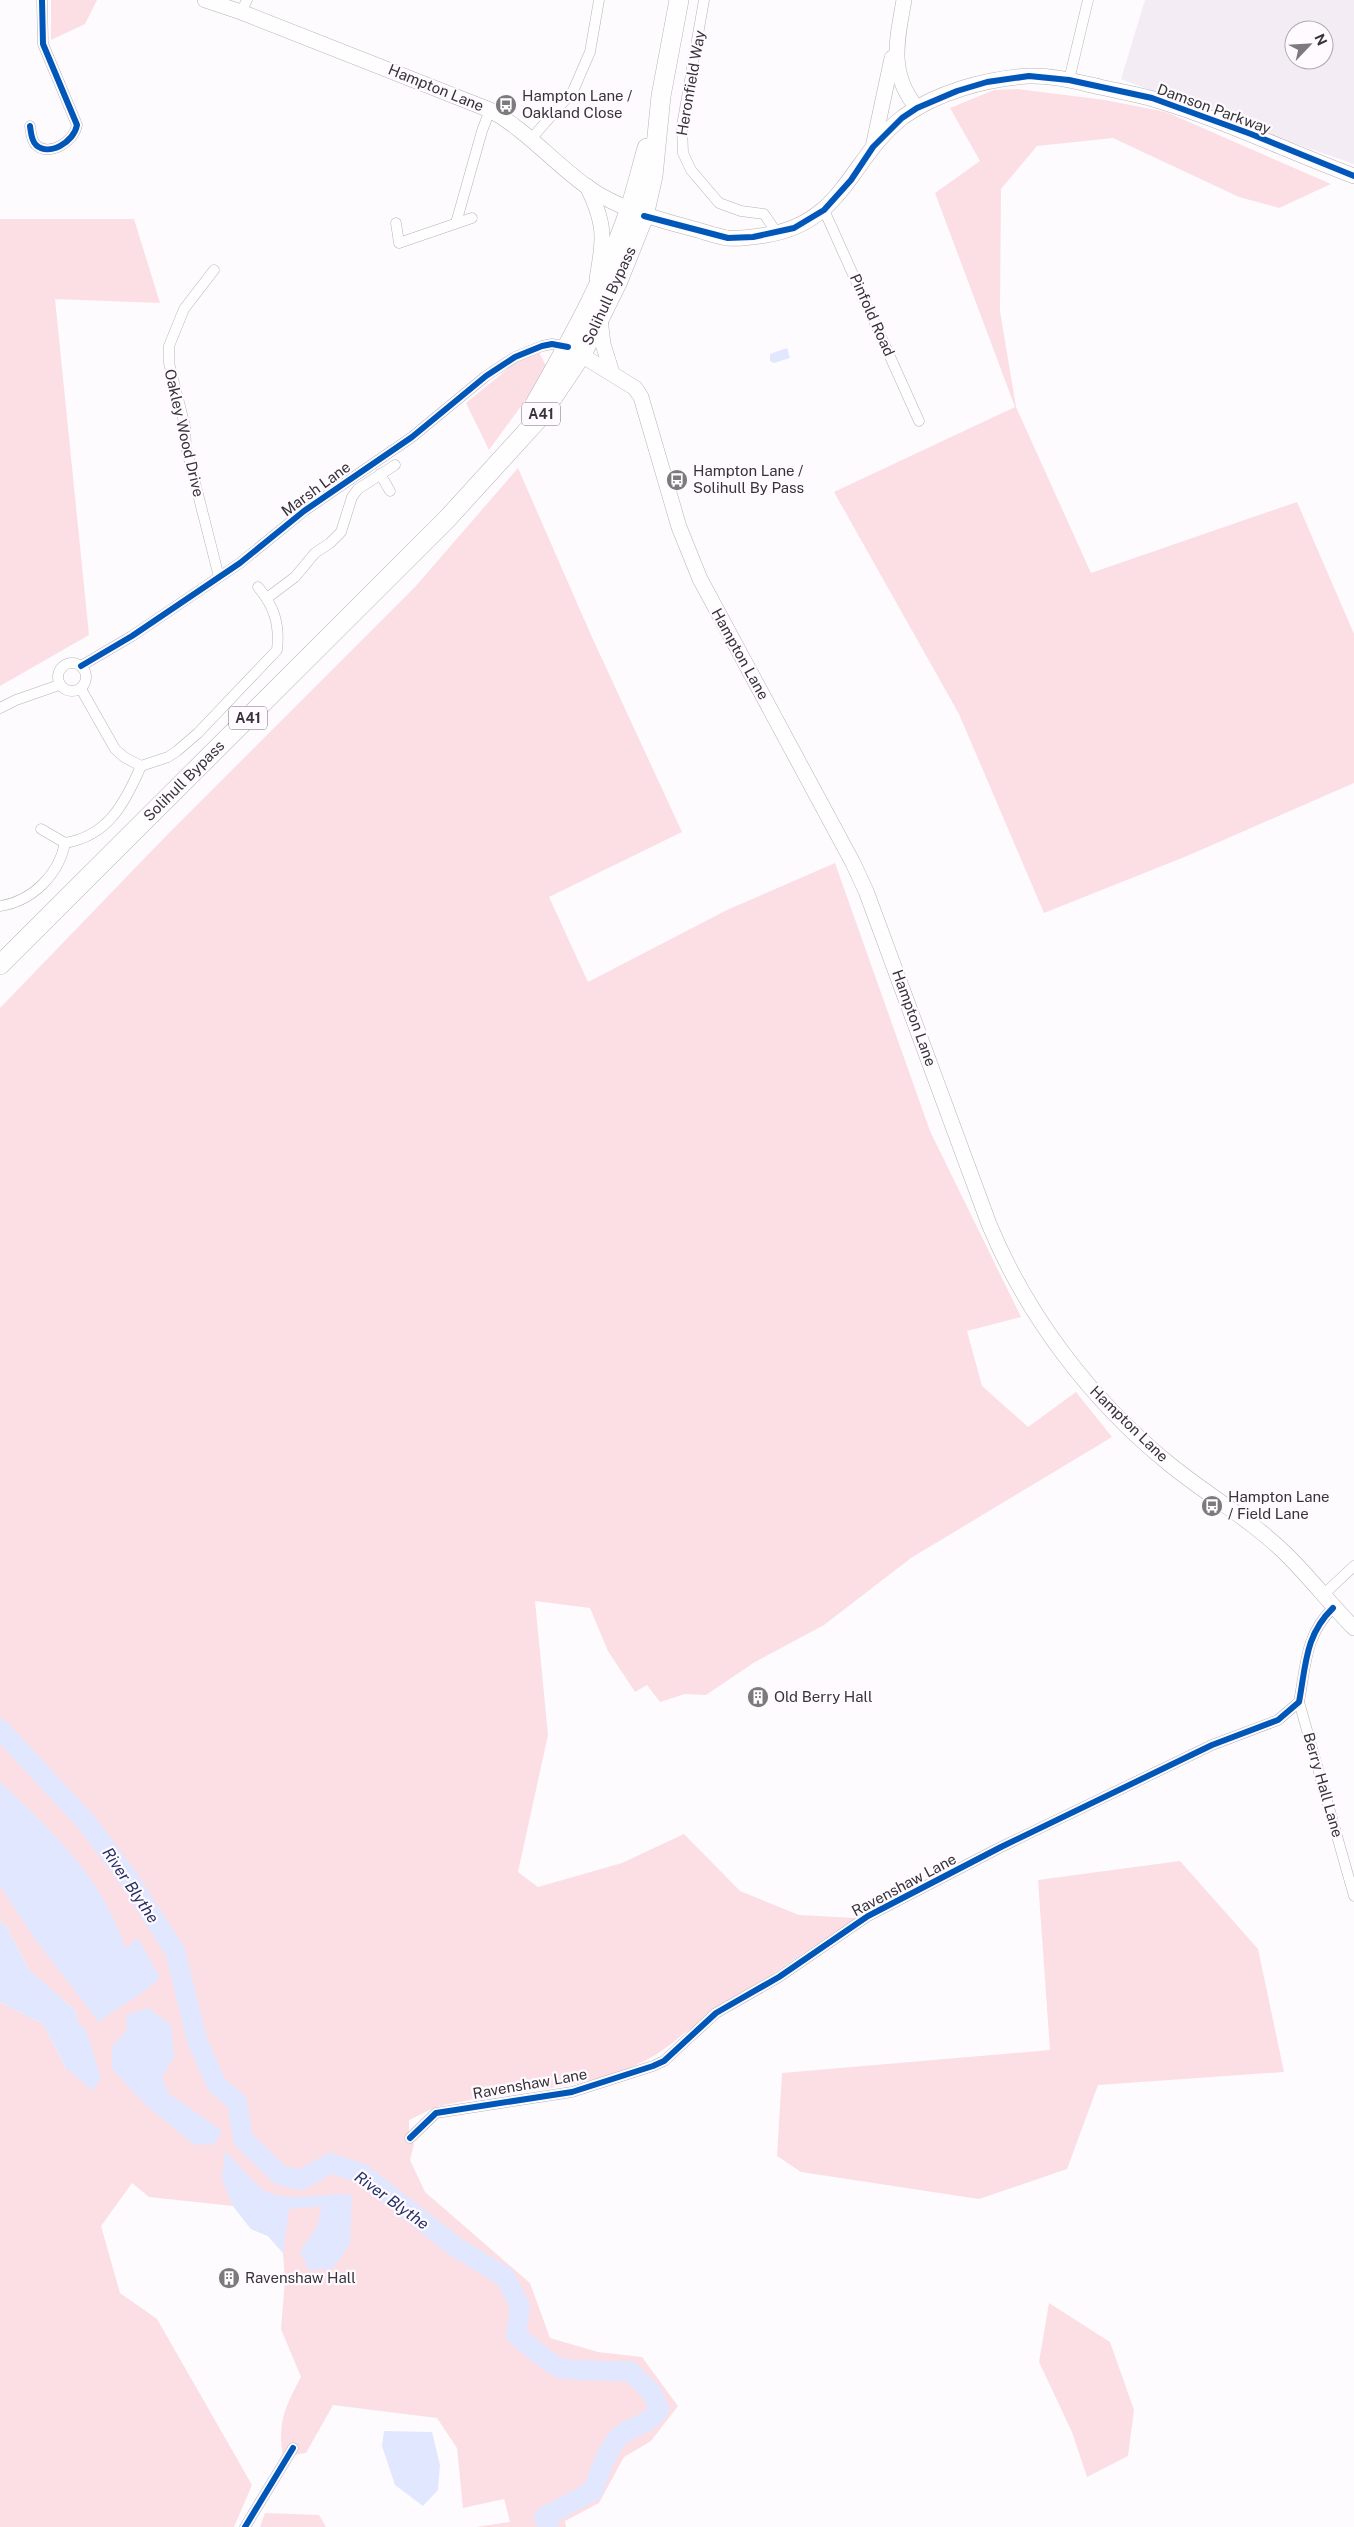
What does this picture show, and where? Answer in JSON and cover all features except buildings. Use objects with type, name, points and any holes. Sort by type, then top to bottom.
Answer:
[{"type":"highway","name":"Solihull Bypass","points":[[0,965],[448,519],[493,468],[533,408],[600,319],[637,213],[653,176],[661,96],[678,0]]},
{"type":"highway","name":"Solihull Bypass","points":[[575,351],[596,291],[637,213]]},
{"type":"main road","name":"Hampton Lane","points":[[205,0],[244,6],[490,110],[510,121],[587,186],[637,213],[728,238],[777,233],[794,228],[824,210],[851,180],[873,147]]},
{"type":"main road","points":[[873,147],[904,0]]},
{"type":"main road","points":[[896,36],[897,72],[917,108]]},
{"type":"main road","name":"Damson Parkway","points":[[873,147],[902,118],[917,108],[957,91],[987,82],[1029,76],[1070,80],[1152,98],[1251,134],[1354,176]]},
{"type":"main road","points":[[587,186],[598,208],[603,230],[603,244],[596,291]]},
{"type":"main road","points":[[600,319],[603,344],[612,373]]},
{"type":"main road","name":"Hampton Lane","points":[[575,351],[635,388],[641,397],[679,527],[700,579],[853,863],[876,914],[964,1159],[1008,1267],[1070,1361],[1101,1401],[1139,1438],[1170,1464],[1260,1532],[1288,1556],[1322,1596],[1354,1628]]},
{"type":"street","points":[[30,126],[35,143],[40,147],[49,147],[68,142],[73,136],[77,125],[43,44],[42,0]]},
{"type":"street","points":[[531,139],[573,91],[590,52],[598,0]]},
{"type":"street","name":"Heronfield Way","points":[[704,0],[682,126],[682,153],[691,170],[719,203],[741,211],[764,214],[777,233]]},
{"type":"street","points":[[1070,80],[1088,0]]},
{"type":"street","points":[[456,223],[482,131],[490,110]]},
{"type":"street","name":"Pinfold Road","points":[[824,210],[919,421]]},
{"type":"street","points":[[396,223],[399,242],[472,218]]},
{"type":"street","name":"Oakley Wood Drive","points":[[214,270],[184,309],[169,346],[169,363],[185,426],[184,434],[190,466],[219,577]]},
{"type":"street","name":"Marsh Lane","points":[[82,666],[132,636],[240,563],[304,511],[412,437],[486,376],[515,358],[542,346],[552,344],[575,351]]},
{"type":"street","points":[[267,598],[295,577],[315,553],[341,532],[352,497],[358,489],[395,464]]},
{"type":"street","points":[[380,474],[390,491]]},
{"type":"street","points":[[81,689],[115,749],[124,757],[141,766],[168,757],[198,733],[278,650],[278,622],[267,598],[258,587]]},
{"type":"street","points":[[74,663],[82,666],[86,673],[86,682],[81,689],[74,692],[66,691],[59,685],[57,677],[59,669],[66,664],[74,663]]},
{"type":"street","points":[[0,708],[16,700],[59,685]]},
{"type":"street","points":[[41,829],[65,842],[80,840],[100,829],[128,798],[141,766]]},
{"type":"street","points":[[0,906],[35,892],[48,879],[62,859],[65,842]]},
{"type":"street","points":[[1322,1596],[1354,1566]]},
{"type":"street","points":[[1299,1702],[1307,1655],[1318,1624],[1334,1608]]},
{"type":"street","name":"Berry Hall Lane","points":[[1299,1702],[1354,1896]]},
{"type":"street","name":"Ravenshaw Lane","points":[[410,2138],[436,2113],[572,2092],[664,2061],[716,2013],[779,1977],[868,1916],[1001,1846],[1212,1745],[1278,1720],[1299,1702]]},
{"type":"street","points":[[245,2527],[293,2448]]},
{"type":"shaded area","points":[[51,0],[97,0],[85,24],[51,40]]},
{"type":"shaded area","points":[[1145,0],[1354,0],[1354,164],[1253,129],[1121,79]]},
{"type":"shaded area","points":[[1017,89],[1105,100],[1166,112],[1331,184],[1279,208],[1239,197],[1113,138],[1037,146],[1001,189],[1000,311],[1016,407],[1091,573],[1297,502],[1354,634],[1354,783],[1187,856],[1044,913],[959,714],[834,492],[1015,407],[935,193],[980,161],[950,108],[994,90]]},
{"type":"shaded area","points":[[0,219],[134,219],[160,303],[55,299],[89,635],[0,686]]},
{"type":"shaded area","points":[[539,352],[546,366],[543,376],[489,450],[466,403],[516,362]]},
{"type":"shaded area","points":[[518,468],[591,635],[682,832],[549,897],[588,982],[727,910],[835,863],[930,1131],[1021,1317],[967,1331],[982,1386],[1028,1427],[1076,1392],[1112,1437],[911,1558],[824,1625],[755,1662],[706,1695],[685,1694],[660,1702],[647,1685],[635,1692],[608,1651],[590,1608],[535,1601],[548,1735],[518,1872],[538,1887],[622,1863],[684,1834],[740,1891],[799,1915],[856,1918],[683,2034],[657,2054],[629,2068],[566,2086],[468,2100],[437,2107],[409,2120],[409,2134],[414,2145],[410,2160],[425,2192],[530,2283],[550,2338],[598,2352],[642,2357],[678,2406],[651,2441],[624,2457],[599,2503],[565,2521],[566,2527],[475,2527],[510,2522],[504,2499],[463,2508],[457,2448],[437,2418],[333,2405],[306,2453],[283,2457],[281,2434],[284,2415],[301,2377],[281,2329],[285,2280],[283,2253],[268,2236],[251,2229],[233,2206],[149,2197],[132,2183],[101,2226],[120,2293],[157,2319],[252,2485],[234,2527],[0,2527],[0,2002],[43,2024],[66,2068],[78,2024],[76,2011],[29,1970],[6,1926],[0,1921],[0,1008],[165,837],[415,587]]},
{"type":"shaded area","points":[[1180,1861],[1258,1949],[1284,2072],[1098,2085],[1067,2169],[979,2199],[801,2172],[777,2156],[782,2073],[1050,2050],[1038,1880]]},
{"type":"shaded area","points":[[1049,2303],[1110,2342],[1134,2410],[1128,2456],[1087,2477],[1072,2432],[1039,2362]]},
{"type":"shaded area","points":[[265,2513],[319,2515],[326,2527],[260,2527]]},
{"type":"water","points":[[787,348],[790,358],[774,363],[770,361],[770,354]]},
{"type":"water","points":[[0,1782],[38,1818],[74,1857],[104,1900],[116,1923],[125,1948],[138,1938],[160,1978],[153,1985],[99,2022],[35,1939],[0,1886]]},
{"type":"water","points":[[0,1921],[6,1926],[29,1970],[76,2011],[78,2023],[86,2030],[101,2077],[93,2091],[66,2068],[43,2024],[0,2002]]},
{"type":"water","points":[[148,2008],[171,2025],[174,2057],[162,2077],[168,2093],[222,2131],[214,2145],[193,2144],[146,2105],[112,2069],[112,2047],[127,2030],[126,2015]]},
{"type":"water","points":[[225,2151],[252,2180],[267,2192],[287,2197],[331,2194],[352,2195],[350,2244],[332,2269],[309,2270],[300,2252],[317,2226],[322,2206],[289,2209],[283,2253],[268,2236],[251,2229],[233,2206],[222,2179]]},
{"type":"water","points":[[384,2431],[432,2432],[440,2465],[438,2490],[423,2506],[395,2485],[382,2446]]},
{"type":"waterway","name":"River Blythe","points":[[0,1729],[87,1823],[128,1878],[175,1951],[197,2040],[217,2085],[237,2102],[243,2139],[280,2175],[301,2180],[331,2163],[362,2174],[456,2247],[505,2277],[520,2306],[516,2335],[543,2357],[564,2369],[630,2371],[652,2393],[659,2409],[655,2415],[621,2435],[612,2446],[604,2461],[593,2491],[544,2517],[549,2527]]},
{"type":"cycle path","points":[[30,126],[34,143],[41,148],[47,149],[60,146],[66,142],[75,131],[77,125],[43,44],[42,0]]},
{"type":"cycle path","points":[[644,216],[728,238],[753,237],[794,228],[824,210],[851,180],[873,147],[902,118],[917,108],[957,91],[987,82],[1029,76],[1069,80],[1152,98],[1251,134],[1354,176]]},
{"type":"cycle path","points":[[81,666],[132,636],[240,563],[304,511],[412,437],[486,376],[515,357],[552,344],[568,347]]},
{"type":"cycle path","points":[[410,2138],[436,2113],[572,2092],[664,2061],[716,2013],[779,1977],[868,1916],[1001,1847],[1212,1745],[1278,1720],[1299,1702],[1308,1651],[1317,1629],[1333,1608]]},
{"type":"cycle path","points":[[245,2527],[293,2448]]},
{"type":"place","name":"Hampton Lane / Oakland Close","points":[[506,105]]},
{"type":"place","name":"Hampton Lane / Solihull By Pass","points":[[677,480]]},
{"type":"place","name":"Hampton Lane / Field Lane","points":[[1212,1506]]},
{"type":"place","name":"Old Berry Hall","points":[[758,1697]]},
{"type":"place","name":"Ravenshaw Hall","points":[[229,2278]]}]
